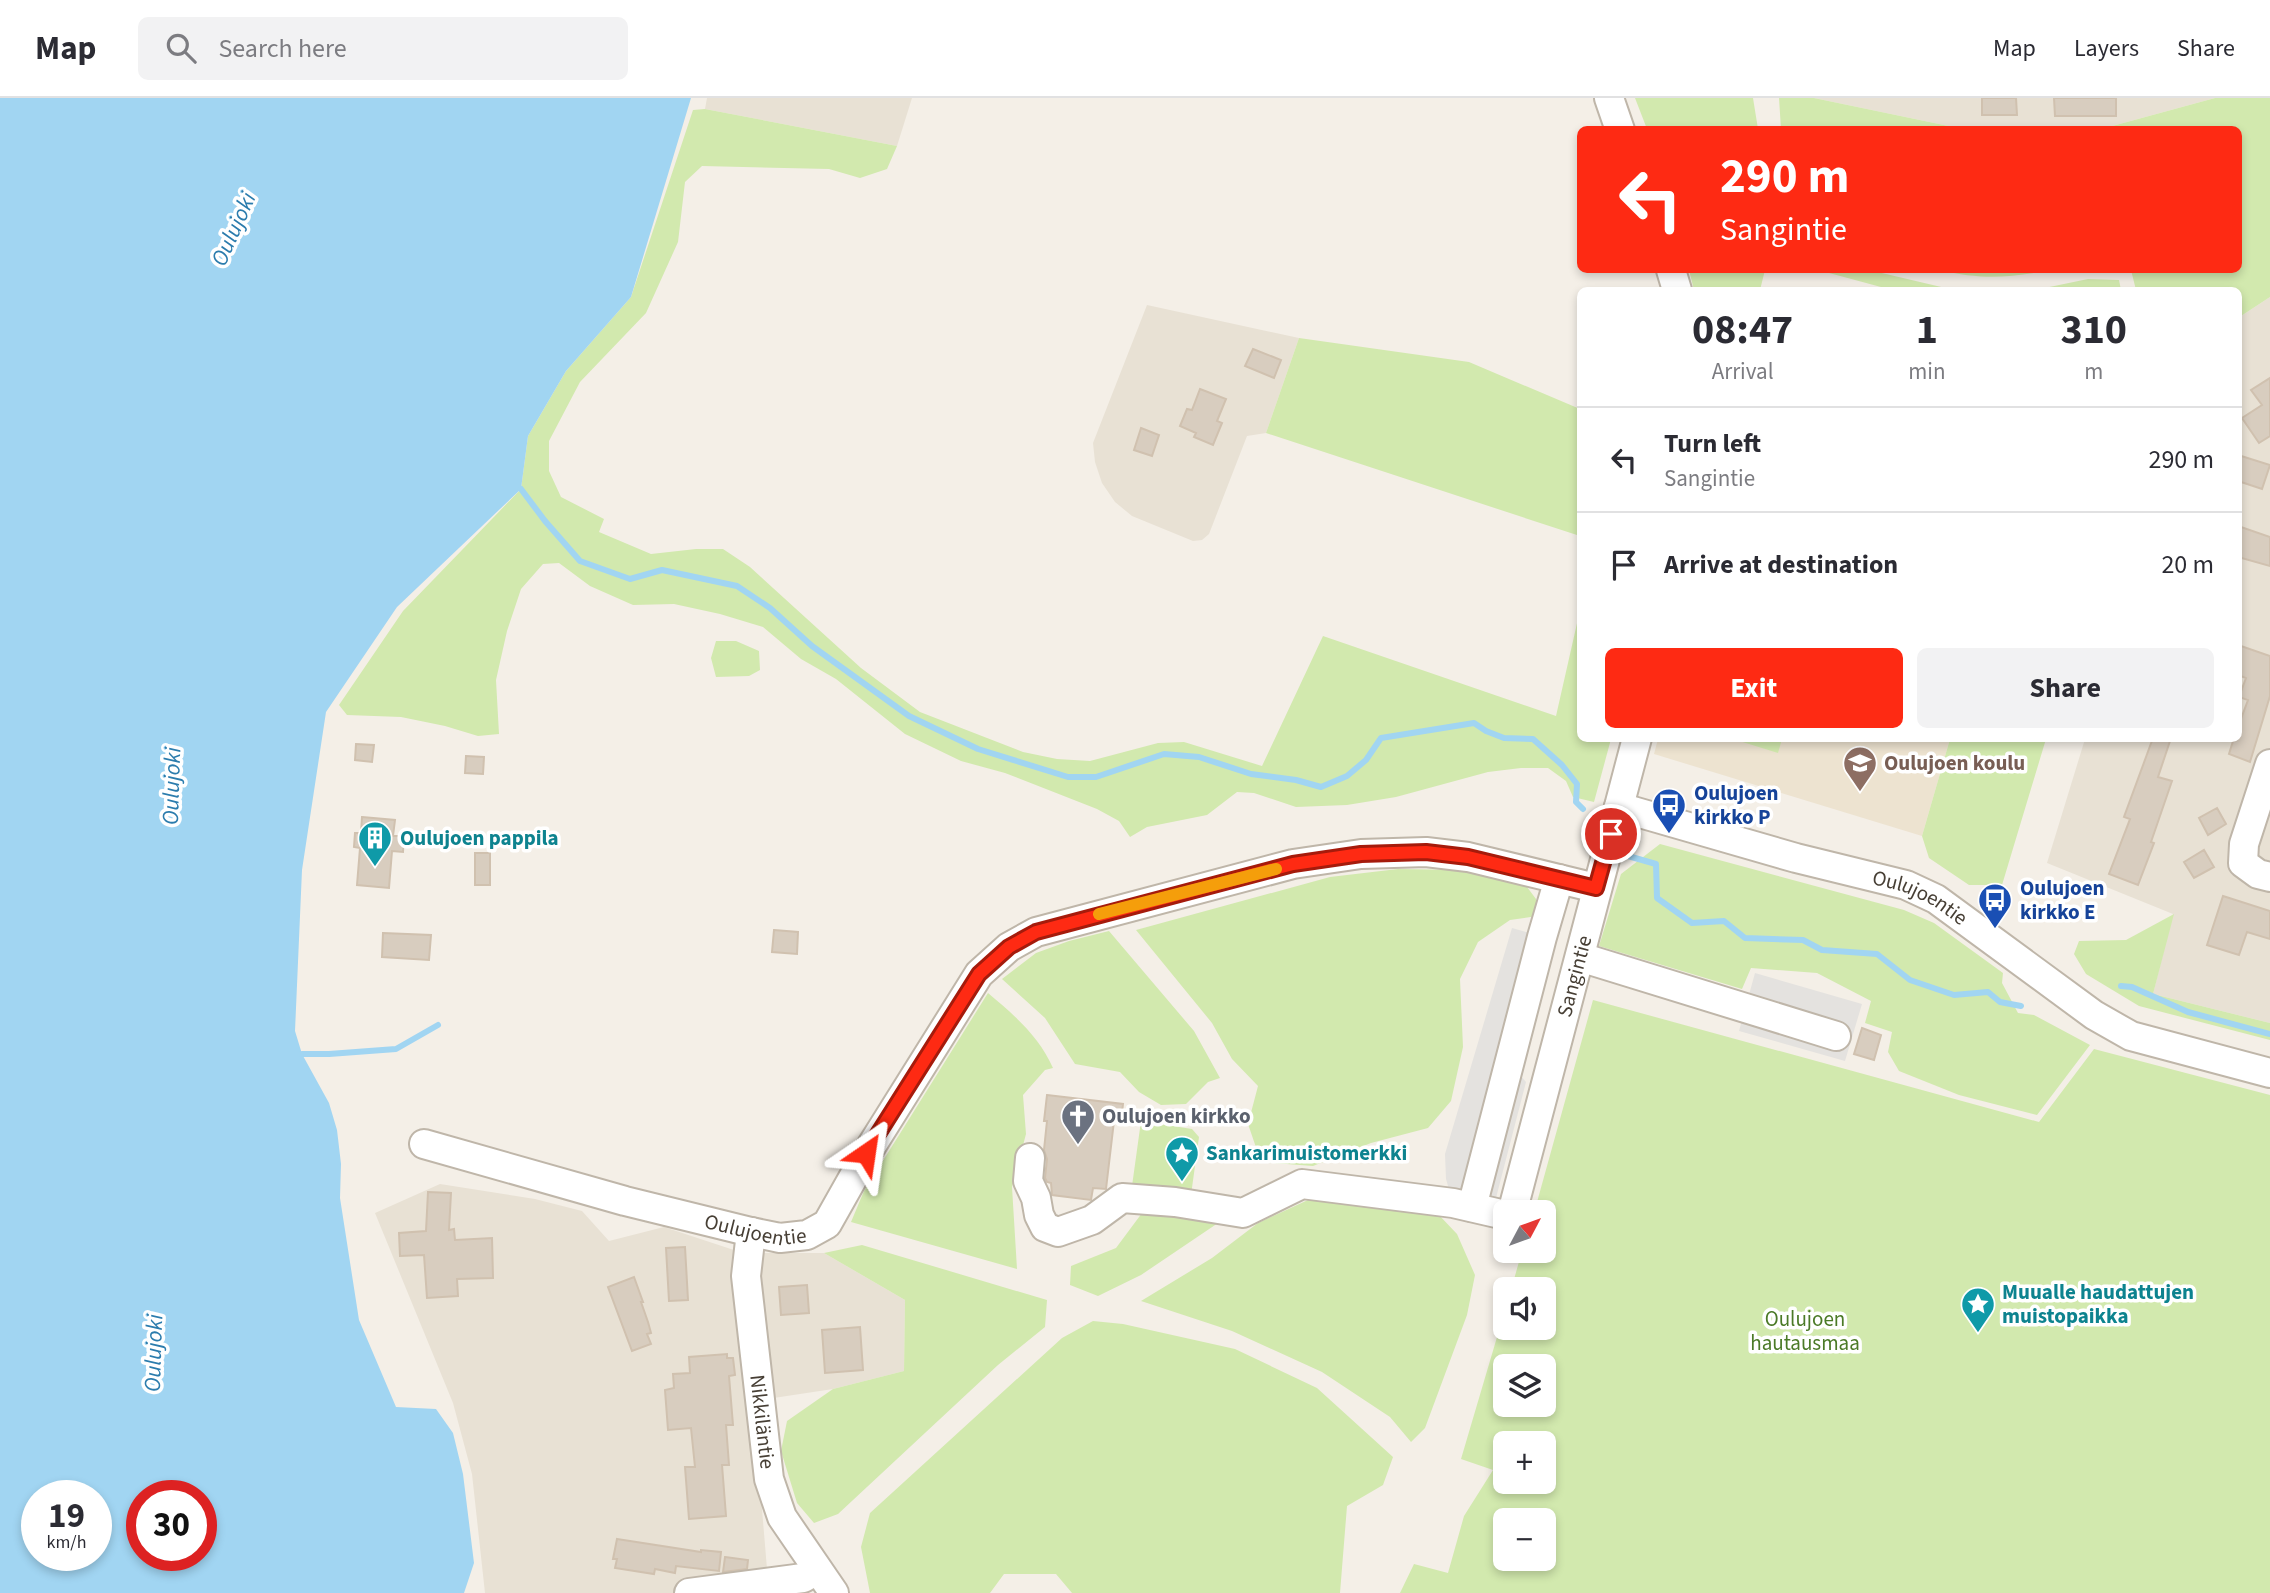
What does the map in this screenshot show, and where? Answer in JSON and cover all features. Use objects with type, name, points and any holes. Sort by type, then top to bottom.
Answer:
[{"type":"street","points":[[1609,98],[1619,126]]},
{"type":"street","name":"Sangintie","points":[[1515,1200],[1636,742]]},
{"type":"street","points":[[2270,764],[2244,844],[2243,863],[2258,874],[2270,877]]},
{"type":"street","name":"Oulujoentie","points":[[1619,807],[1796,858],[1906,885],[1936,899],[2094,1015],[2131,1036],[2270,1073]]},
{"type":"street","name":"Oulujoentie","points":[[424,1144],[625,1201],[751,1232],[780,1238],[807,1235],[827,1224],[866,1153],[979,974],[1009,947],[1036,932],[1293,864],[1361,854],[1426,852],[1457,855],[1596,888]]},
{"type":"street","points":[[1472,1207],[1559,879]]},
{"type":"street","points":[[1580,957],[1836,1036]]},
{"type":"street","points":[[1030,1158],[1028,1181],[1036,1198],[1039,1215],[1045,1227],[1058,1232],[1091,1220],[1122,1198],[1175,1202],[1243,1213],[1302,1184],[1493,1212]]},
{"type":"street","name":"Nikkiläntie","points":[[751,1232],[746,1276],[769,1479],[782,1517],[834,1593]]},
{"type":"street","points":[[689,1593],[803,1578],[810,1574],[814,1566]]},
{"type":"shaded area","points":[[707,98],[912,98],[897,146],[705,109]]},
{"type":"shaded area","points":[[1814,98],[2215,98],[2112,126],[1949,126]]},
{"type":"shaded area","points":[[2270,297],[2270,1023],[2153,994],[2173,914],[2047,863],[2084,742],[2242,742],[2242,315]]},
{"type":"shaded area","points":[[1147,305],[1299,338],[1266,433],[1247,436],[1209,534],[1202,540],[1193,541],[1132,516],[1115,502],[1102,483],[1095,462],[1093,443]]},
{"type":"shaded area","name":"Oulujoen koulu","points":[[1657,742],[1949,742],[1922,836],[1654,754]]},
{"type":"shaded area","points":[[1512,928],[1551,939],[1520,1075],[1526,1082],[1495,1200],[1493,1200],[1489,1225],[1464,1222],[1453,1203],[1446,1179],[1445,1154]]},
{"type":"shaded area","points":[[1755,973],[1862,1004],[1845,1061],[1739,1031]]},
{"type":"shaded area","points":[[440,1184],[535,1199],[582,1211],[609,1241],[664,1227],[743,1253],[824,1253],[905,1300],[904,1371],[833,1389],[753,1401],[769,1593],[485,1593],[472,1474],[453,1403],[375,1213]]},
{"type":"green space","points":[[1635,98],[1753,98],[1758,126],[1646,126]]},
{"type":"green space","points":[[1779,98],[1814,98],[1949,126],[1781,126]]},
{"type":"green space","points":[[2215,98],[2270,98],[2270,297],[2242,315],[2242,287],[2135,287],[2132,273],[2242,273],[2242,126],[2112,126]]},
{"type":"green space","points":[[705,109],[897,146],[887,169],[860,178],[829,169],[702,166],[685,182],[678,242],[646,313],[580,382],[549,441],[549,471],[561,497],[604,519],[599,532],[651,554],[723,549],[750,567],[861,668],[920,712],[1023,752],[1057,759],[1090,761],[1158,743],[1184,742],[1262,766],[1323,636],[1556,716],[1577,623],[1577,742],[1610,742],[1594,802],[1573,797],[1566,781],[1548,768],[1521,768],[1488,772],[1396,797],[1347,805],[1296,807],[1254,793],[1237,792],[1207,815],[1147,827],[1130,837],[1119,821],[1097,809],[1005,773],[961,761],[905,734],[836,679],[801,659],[763,627],[674,604],[633,605],[590,586],[559,563],[543,564],[521,589],[507,631],[496,680],[499,734],[478,736],[401,717],[347,715],[339,705],[403,611],[521,489],[528,436],[566,371],[631,297],[693,110]]},
{"type":"green space","points":[[1690,273],[1764,273],[1761,287],[1693,287]]},
{"type":"green space","points":[[1829,273],[1882,273],[1941,287],[1881,287]]},
{"type":"green space","points":[[1957,273],[2034,273],[1995,277]]},
{"type":"green space","points":[[2088,279],[2119,280],[2120,287],[2049,287]]},
{"type":"green space","points":[[1299,338],[1469,362],[1577,408],[1577,535],[1266,433]]},
{"type":"green space","points":[[716,641],[736,641],[759,651],[760,670],[749,676],[716,677],[711,658]]},
{"type":"green space","points":[[1743,742],[1781,742],[1778,753]]},
{"type":"green space","points":[[1949,742],[2045,742],[2002,885],[1969,885],[1929,858],[1922,836]]},
{"type":"green space","points":[[1660,844],[1904,910],[1934,923],[2003,973],[2002,983],[2018,1013],[2034,1015],[2090,1045],[2037,1115],[1959,1095],[1899,1071],[1888,1052],[1892,1032],[1865,1023],[1871,1001],[1817,973],[1751,968],[1742,989],[1599,946],[1621,874]]},
{"type":"green space","points":[[1398,869],[1462,870],[1524,883],[1536,899],[1537,916],[1510,920],[1478,942],[1460,979],[1463,1047],[1451,1101],[1428,1128],[1371,1143],[1313,1166],[1261,1162],[1248,1124],[1258,1086],[1232,1059],[1212,1023],[1136,930],[1330,877]]},
{"type":"green space","points":[[2174,914],[2153,994],[2270,1023],[2270,1040],[2139,1006],[2086,974],[2074,954],[2079,941],[2126,940]]},
{"type":"green space","points":[[1109,931],[1194,1031],[1220,1078],[1208,1082],[1186,1104],[1161,1105],[1139,1092],[1120,1072],[1075,1064],[1045,1018],[1002,979],[1036,953]]},
{"type":"green space","points":[[988,993],[1033,1036],[1053,1068],[1045,1070],[1023,1095],[1026,1134],[1012,1187],[1017,1269],[851,1222],[864,1191]]},
{"type":"green space","name":"Oulujoen hautausmaa","points":[[1593,1000],[2039,1122],[2094,1049],[2270,1095],[2270,1593],[1400,1593],[1414,1564],[1448,1573],[1464,1516],[1493,1470],[1461,1459],[1496,1340],[1556,1340],[1556,1277],[1515,1277],[1518,1264],[1556,1264],[1556,1200],[1538,1200]]},
{"type":"green space","points":[[1141,1121],[1192,1129],[1199,1137],[1191,1195],[1132,1186]]},
{"type":"green space","points":[[1308,1200],[1352,1201],[1438,1214],[1457,1234],[1475,1275],[1467,1315],[1425,1428],[1411,1442],[1390,1417],[1322,1372],[1232,1331],[1141,1301],[1212,1258],[1258,1223]]},
{"type":"green space","points":[[1142,1213],[1221,1221],[1141,1275],[1098,1296],[1070,1285],[1071,1266],[1116,1248]]},
{"type":"green space","points":[[862,1245],[1047,1300],[1045,1327],[998,1365],[838,1514],[814,1523],[797,1503],[781,1451],[787,1421],[833,1389],[904,1371],[905,1300],[824,1253]]},
{"type":"green space","points":[[1093,1321],[1123,1324],[1235,1349],[1317,1388],[1393,1457],[1383,1485],[1347,1506],[1340,1593],[1072,1593],[1056,1574],[1004,1574],[990,1593],[870,1593],[861,1547],[870,1513],[1062,1338]]},
{"type":"water","name":"Oulujoki","points":[[0,98],[691,98],[631,297],[566,371],[528,436],[521,489],[397,607],[326,712],[302,870],[295,1031],[302,1054],[329,1103],[337,1130],[341,1164],[340,1198],[359,1320],[396,1407],[436,1409],[453,1433],[463,1474],[474,1563],[464,1593],[0,1593]]},
{"type":"building","points":[[1982,98],[2016,98],[2017,115],[1982,115]]},
{"type":"building","points":[[2054,98],[2116,98],[2116,116],[2055,116]]},
{"type":"building","points":[[1253,349],[1281,360],[1274,378],[1245,366]]},
{"type":"building","points":[[2270,378],[2270,436],[2259,443],[2242,418],[2262,405],[2251,390]]},
{"type":"building","points":[[1200,389],[1226,399],[1217,421],[1222,423],[1213,445],[1194,437],[1196,433],[1180,426],[1187,409],[1192,410]]},
{"type":"building","points":[[1141,428],[1159,435],[1152,456],[1134,450]]},
{"type":"building","points":[[2242,456],[2270,465],[2262,489],[2242,482]]},
{"type":"building","points":[[2242,527],[2270,537],[2270,566],[2242,558]]},
{"type":"building","points":[[2242,646],[2270,656],[2270,696],[2250,762],[2229,754],[2233,742],[2242,742],[2242,716],[2248,700],[2242,698],[2246,678],[2242,676]]},
{"type":"building","points":[[2152,742],[2170,742],[2158,777],[2172,781],[2151,842],[2154,843],[2138,885],[2109,874],[2130,819],[2124,817]]},
{"type":"building","points":[[356,744],[374,745],[372,762],[355,760]]},
{"type":"building","points":[[466,756],[484,757],[483,774],[465,773]]},
{"type":"building","points":[[2217,808],[2226,824],[2208,835],[2199,818]]},
{"type":"building","name":"Oulujoen pappila","points":[[362,817],[395,820],[393,836],[404,836],[403,852],[392,851],[389,888],[357,885],[360,848],[354,847],[355,833],[361,833]]},
{"type":"building","points":[[2204,850],[2214,867],[2194,878],[2184,862]]},
{"type":"building","points":[[475,853],[490,853],[490,885],[475,885]]},
{"type":"building","points":[[2223,896],[2270,911],[2270,939],[2247,932],[2239,955],[2207,945]]},
{"type":"building","points":[[774,930],[798,932],[797,954],[772,952]]},
{"type":"building","points":[[383,933],[431,935],[429,960],[382,957]]},
{"type":"building","points":[[1862,1028],[1881,1035],[1874,1060],[1854,1054]]},
{"type":"building","name":"Oulujoen kirkko","points":[[1047,1095],[1123,1104],[1121,1122],[1114,1121],[1106,1189],[1093,1188],[1091,1200],[1052,1195],[1051,1183],[1045,1178],[1047,1121],[1044,1121]]},
{"type":"building","points":[[428,1192],[451,1193],[449,1230],[454,1229],[455,1240],[492,1238],[493,1278],[457,1279],[458,1296],[427,1298],[424,1255],[400,1256],[399,1233],[426,1231]]},
{"type":"building","points":[[685,1247],[688,1300],[669,1301],[666,1248]]},
{"type":"building","points":[[634,1277],[651,1333],[647,1334],[651,1344],[632,1351],[608,1287]]},
{"type":"building","points":[[807,1285],[809,1313],[781,1315],[779,1287]]},
{"type":"building","points":[[860,1327],[863,1370],[825,1373],[822,1330]]},
{"type":"building","points":[[727,1354],[727,1358],[733,1358],[735,1375],[729,1376],[733,1425],[726,1425],[729,1465],[722,1465],[726,1516],[689,1519],[685,1467],[695,1467],[691,1428],[668,1430],[665,1390],[674,1388],[673,1374],[690,1373],[689,1357]]},
{"type":"building","points":[[617,1539],[701,1552],[721,1552],[719,1571],[676,1566],[675,1573],[655,1569],[654,1574],[615,1568],[617,1559],[613,1559]]},
{"type":"building","points":[[725,1557],[748,1560],[747,1569],[723,1572]]},
{"type":"waterway","points":[[521,489],[580,561],[630,579],[662,570],[737,586],[770,608],[812,646],[909,716],[978,749],[1068,777],[1096,777],[1164,754],[1199,757],[1251,774],[1296,780],[1321,787],[1347,776],[1366,760],[1381,738],[1474,723],[1504,738],[1533,739],[1562,765],[1577,784],[1576,802],[1583,809]]},
{"type":"waterway","points":[[1628,856],[1656,864],[1657,898],[1692,923],[1724,921],[1745,938],[1803,940],[1822,950],[1877,954],[1910,980],[1954,995],[1988,992],[2000,1002],[2021,1006]]},
{"type":"waterway","points":[[2121,986],[2132,987],[2188,1012],[2270,1034]]},
{"type":"waterway","points":[[302,1054],[396,1049],[438,1025]]},
{"type":"slow traffic","points":[[1099,914],[1276,869]]},
{"type":"place","name":"Oulujoen koulu","points":[[1860,793]]},
{"type":"place","name":"Oulujoen kirkko P","points":[[1669,835]]},
{"type":"place","name":"Oulujoen pappila","points":[[375,868]]},
{"type":"place","name":"Oulujoen kirkko E","points":[[1995,930]]},
{"type":"place","name":"Oulujoen kirkko","points":[[1078,1146]]},
{"type":"place","name":"Sankarimuistomerkki","points":[[1182,1183]]},
{"type":"place","name":"Muualle haudattujen muistopaikka","points":[[1978,1334]]},
{"type":"route","points":[[866,1153],[979,974],[1009,947],[1036,932],[1293,864],[1361,854],[1426,852],[1468,857],[1596,888],[1611,834]]}]
